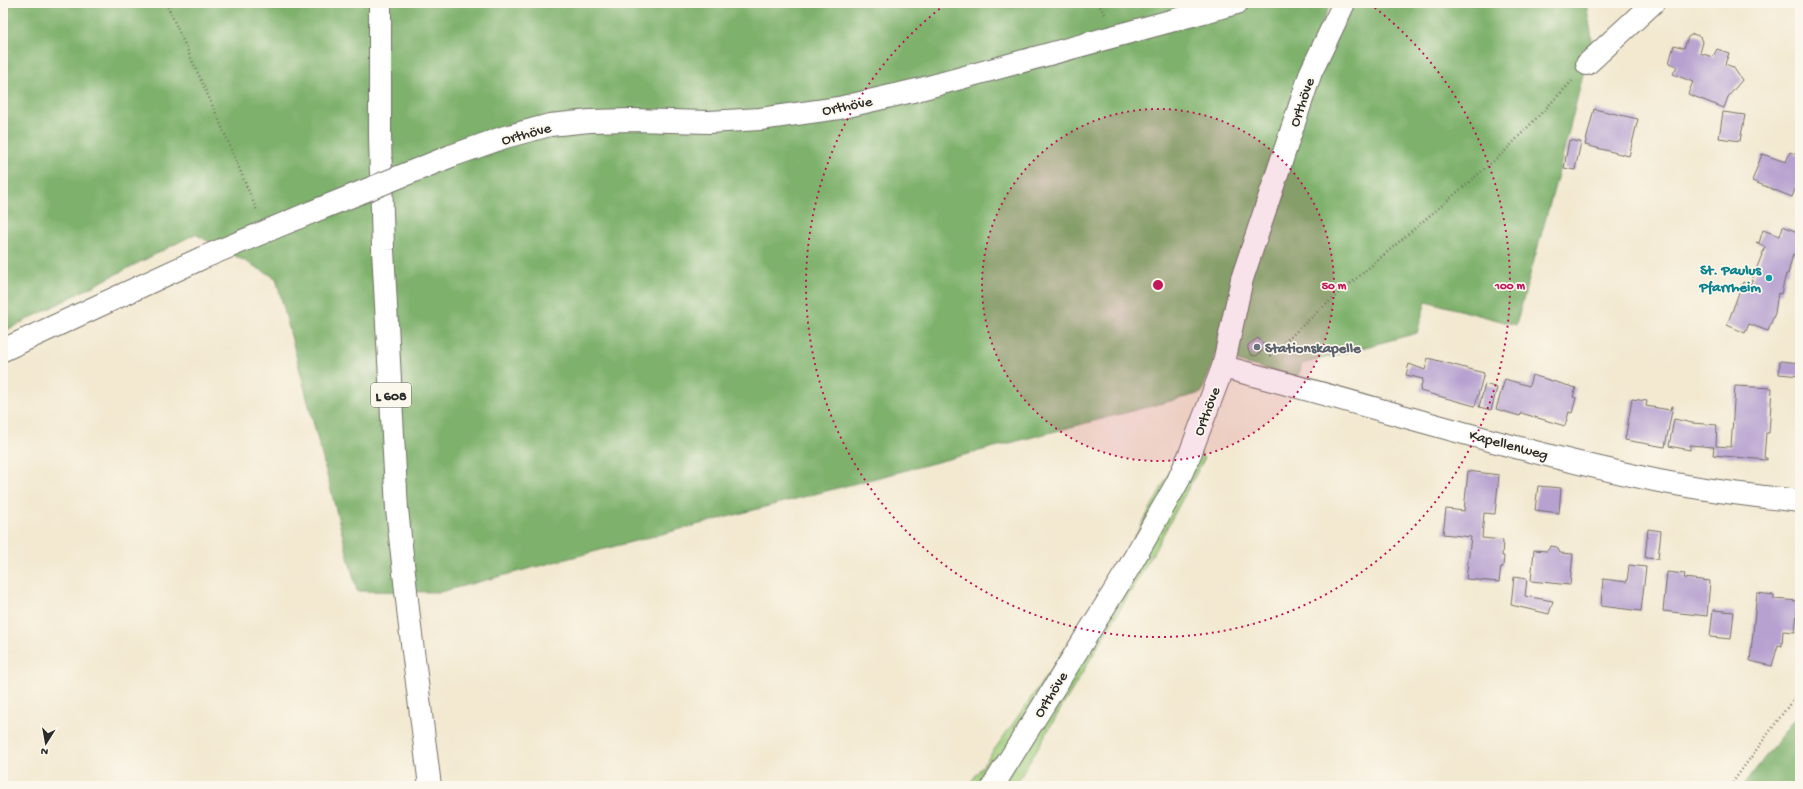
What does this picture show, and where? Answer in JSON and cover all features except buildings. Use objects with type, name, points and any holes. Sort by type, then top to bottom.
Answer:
[{"type":"street","name":"L 608","points":[[380,3],[383,250],[397,509],[430,786]]},
{"type":"street","name":"Orthöve","points":[[3,350],[202,258],[451,156],[505,137],[550,125],[590,121],[631,120],[709,122],[760,119],[839,108],[917,90],[1237,3]]},
{"type":"street","name":"Orthöve","points":[[993,786],[1128,569],[1161,512],[1190,454],[1223,367],[1244,271],[1311,72],[1344,3]]},
{"type":"street","points":[[1588,64],[1653,3]]},
{"type":"street","name":"Kapellenweg","points":[[1223,367],[1527,449],[1652,479],[1735,494],[1800,501]]},
{"type":"path","points":[[166,3],[219,120],[265,232]]},
{"type":"path","points":[[1251,374],[1316,313],[1503,153],[1588,64]]},
{"type":"path","points":[[1730,786],[1789,705],[1800,694]]},
{"type":"green space","points":[[3,3],[1331,3],[1301,70],[1213,364],[1201,393],[440,592],[357,591],[276,278],[195,234],[3,332]]},
{"type":"green space","points":[[1358,3],[1586,3],[1592,39],[1560,167],[1516,325],[1426,301],[1417,333],[1302,364],[1298,377],[1239,362],[1236,357],[1249,282],[1317,74],[1352,9]]},
{"type":"green space","points":[[1198,449],[1204,459],[1151,557],[1015,786],[1001,786]]},
{"type":"green space","points":[[1179,453],[1161,499],[985,786],[968,786],[1054,665],[1107,583],[1157,497]]},
{"type":"green space","points":[[1800,711],[1800,786],[1743,786]]},
{"type":"place","name":"St. Paulus Pfarrheim","points":[[1769,278]]},
{"type":"place","name":"Stationskapelle","points":[[1257,347]]}]
